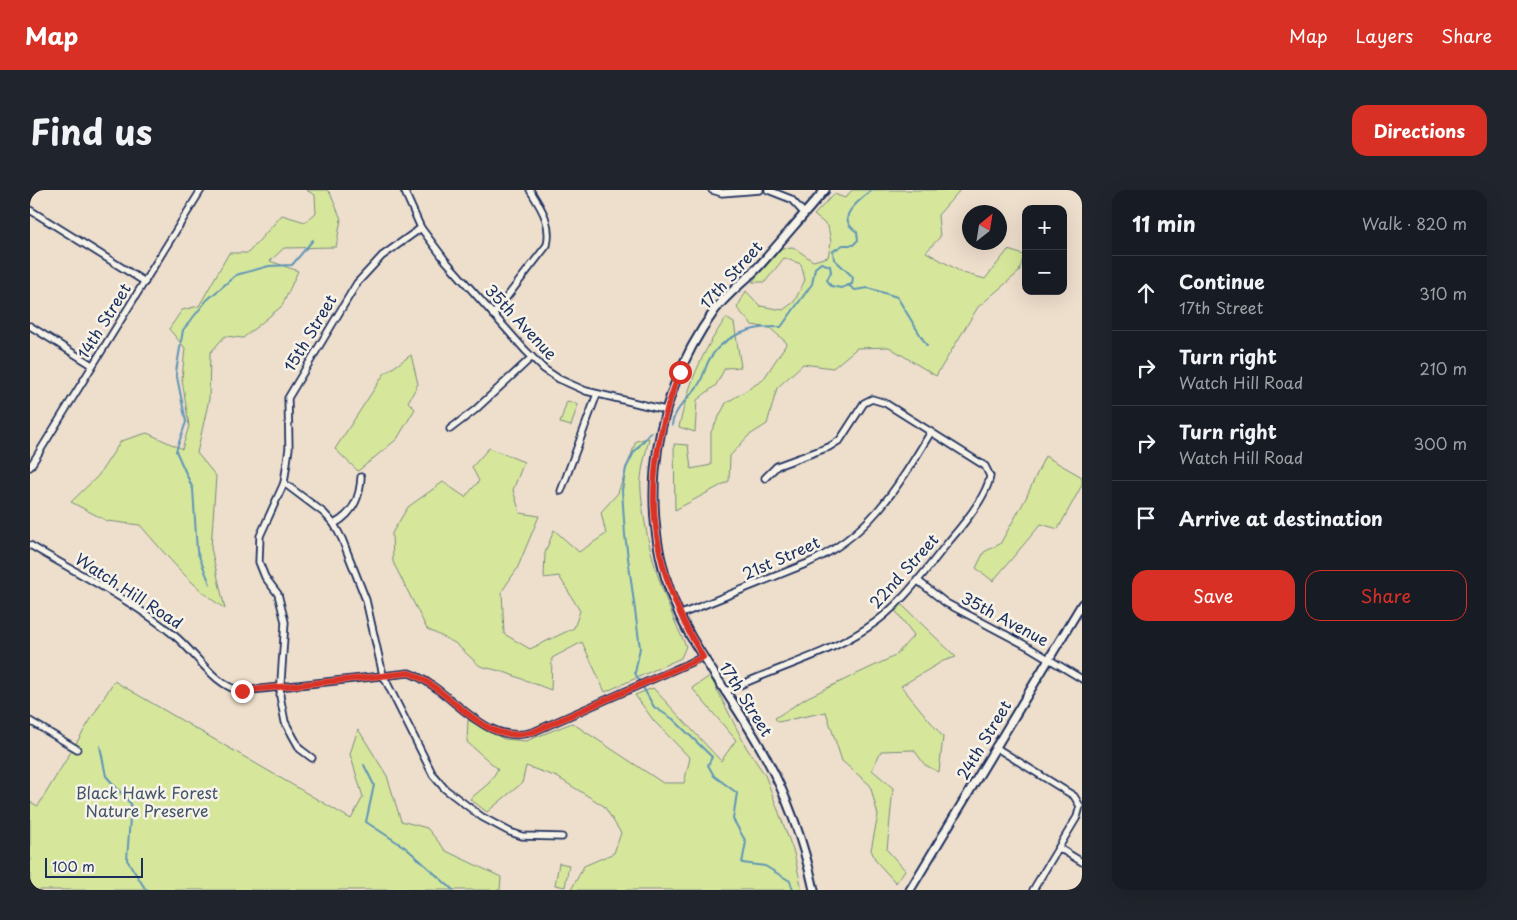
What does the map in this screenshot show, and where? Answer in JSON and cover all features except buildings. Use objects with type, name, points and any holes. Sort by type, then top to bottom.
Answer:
[{"type":"street","name":"14th Street","points":[[30,467],[201,190]]},
{"type":"street","name":"35th Avenue","points":[[404,190],[422,228],[445,260],[532,357],[559,379],[597,394],[665,410]]},
{"type":"street","points":[[493,314],[542,253],[549,233],[544,213],[530,190]]},
{"type":"street","points":[[712,190],[722,193],[760,190]]},
{"type":"street","points":[[768,190],[790,199],[804,214]]},
{"type":"street","name":"17th Street","points":[[814,890],[802,846],[780,785],[758,745],[724,692],[679,615],[659,550],[653,500],[657,443],[665,410],[690,350],[716,310],[758,266],[825,190]]},
{"type":"street","points":[[30,210],[145,282]]},
{"type":"street","name":"15th Street","points":[[312,758],[300,749],[285,722],[280,696],[285,622],[278,594],[261,571],[260,536],[284,482],[289,448],[288,406],[291,392],[357,282],[382,256],[422,228]]},
{"type":"street","points":[[30,326],[92,365]]},
{"type":"street","points":[[450,429],[475,410],[532,357]]},
{"type":"street","points":[[561,491],[597,394]]},
{"type":"street","points":[[765,478],[777,466],[829,447],[840,440],[864,403],[872,399],[885,403],[930,432]]},
{"type":"street","name":"22nd Street","points":[[724,692],[851,638],[879,620],[917,580],[968,517],[987,488],[990,473],[985,466],[930,432]]},
{"type":"street","name":"21st Street","points":[[679,615],[808,563],[827,554],[843,543],[870,521],[887,501],[930,432]]},
{"type":"street","points":[[334,524],[345,518],[351,511],[360,493],[361,477]]},
{"type":"street","points":[[284,482],[308,498],[334,524],[366,600],[383,675],[433,775],[445,789],[482,817],[510,832],[522,836],[562,837]]},
{"type":"street","name":"Watch Hill Road","points":[[30,545],[155,620],[184,644],[219,681],[230,688],[251,691],[404,673],[416,675],[484,725],[517,735],[533,732],[703,657]]},
{"type":"street","name":"35th Avenue","points":[[917,580],[946,603],[1049,658],[1082,679]]},
{"type":"street","name":"24th Street","points":[[910,890],[1082,604]]},
{"type":"street","points":[[30,721],[76,749]]},
{"type":"street","points":[[995,747],[1074,796],[1080,806],[1080,812],[1033,890]]},
{"type":"street","points":[[1059,848],[1082,862]]},
{"type":"green space","points":[[306,190],[327,190],[330,193],[341,219],[336,247],[284,248],[270,261],[298,271],[282,306],[243,338],[225,336],[210,353],[209,399],[197,453],[216,476],[211,548],[225,609],[201,591],[140,525],[107,521],[71,502],[98,476],[121,441],[147,433],[182,449],[189,426],[182,379],[185,348],[169,329],[182,310],[199,306],[229,253],[248,253],[282,215],[305,222],[316,213],[315,195]]},
{"type":"green space","points":[[852,190],[960,190],[938,215],[940,237],[926,252],[963,273],[985,279],[1008,250],[1022,254],[1019,272],[978,307],[936,376],[889,347],[857,348],[833,368],[803,364],[777,388],[767,424],[748,436],[730,456],[729,481],[675,510],[674,444],[688,445],[691,469],[711,465],[711,432],[726,403],[763,380],[787,343],[770,328],[752,325],[737,308],[746,291],[760,306],[783,310],[794,302],[805,280],[801,264],[784,258],[765,282],[752,282],[782,248],[793,247],[813,261],[828,257],[831,242],[828,226],[814,215],[834,194],[845,198]]},
{"type":"green space","points":[[726,318],[734,323],[741,367],[725,368],[716,385],[697,400],[695,432],[679,427],[696,370]]},
{"type":"green space","points":[[411,355],[418,384],[408,402],[415,409],[397,439],[358,471],[335,449],[384,374]]},
{"type":"green space","points":[[567,401],[578,404],[571,426],[560,423]]},
{"type":"green space","points":[[649,438],[641,478],[643,511],[656,571],[686,646],[681,658],[605,692],[582,642],[552,658],[551,690],[504,672],[480,666],[455,643],[427,629],[393,562],[392,533],[408,507],[443,482],[465,497],[479,481],[472,467],[489,448],[524,462],[513,490],[520,513],[539,516],[517,569],[502,591],[504,634],[530,649],[574,628],[580,611],[559,576],[544,578],[545,553],[554,530],[579,552],[606,534],[601,512],[618,493],[636,441]]},
{"type":"green space","points":[[1045,456],[1082,477],[1082,485],[1058,529],[1041,524],[993,581],[976,568],[984,552],[1000,544],[1025,500]]},
{"type":"green space","points":[[901,604],[956,657],[943,661],[901,686],[943,737],[939,772],[925,765],[914,750],[881,751],[872,770],[893,788],[887,850],[905,870],[896,883],[876,861],[871,850],[878,815],[870,785],[842,761],[826,712],[778,722],[775,718],[808,697],[895,656],[914,635],[895,610]]},
{"type":"green space","points":[[710,676],[746,747],[765,775],[794,853],[802,890],[571,890],[584,866],[614,853],[621,833],[604,806],[557,777],[526,766],[522,783],[487,812],[470,799],[489,783],[498,769],[467,742],[468,720],[504,739],[526,741],[572,723],[663,783],[684,783],[690,758],[654,721],[635,695],[653,688],[721,761],[736,740],[692,688]]},
{"type":"green space","name":"Black Hawk Forest Nature Preserve","points":[[114,681],[351,819],[363,797],[350,754],[358,729],[387,776],[401,821],[427,828],[446,851],[501,877],[500,890],[30,890],[30,802],[38,806]]},
{"type":"green space","points":[[559,863],[569,865],[565,887],[555,885]]},
{"type":"waterway","points":[[672,425],[679,408],[699,384],[708,362],[721,345],[739,334],[759,328],[781,327],[812,284],[815,268],[821,263],[830,266],[831,272],[827,280],[831,286],[841,288],[852,284],[853,277],[834,259],[833,251],[843,245],[853,245],[858,240],[857,232],[850,226],[848,215],[855,204],[871,190]]},
{"type":"waterway","points":[[210,584],[197,551],[193,489],[176,451],[186,422],[176,372],[183,330],[207,300],[236,275],[269,266],[292,265],[313,240]]},
{"type":"waterway","points":[[848,285],[855,290],[868,288],[897,297],[927,346]]},
{"type":"waterway","points":[[651,432],[634,452],[626,468],[622,490],[625,535],[640,648],[635,673],[654,707],[673,719],[712,757],[708,765],[714,776],[737,793],[733,819],[746,842],[742,863],[765,866],[790,881],[793,890]]},
{"type":"waterway","points":[[100,746],[106,776],[131,804],[127,860],[146,890]]},
{"type":"waterway","points":[[364,765],[374,785],[366,822],[406,848],[453,890]]},
{"type":"route","points":[[242,691],[409,673],[428,683],[484,725],[510,734],[526,735],[703,657],[679,615],[663,567],[653,500],[657,443],[669,398],[680,372]]}]
